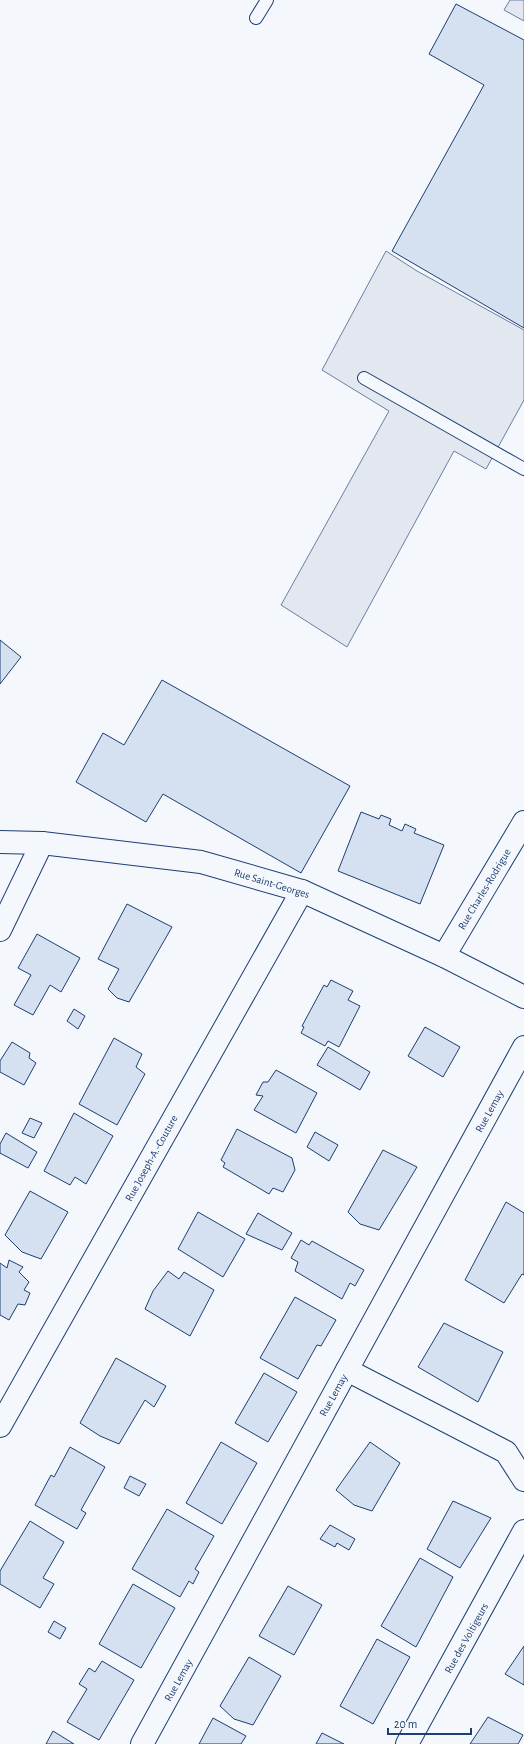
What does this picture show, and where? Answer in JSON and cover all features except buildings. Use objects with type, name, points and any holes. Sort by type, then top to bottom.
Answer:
[{"type":"street","name":"Rue Charles-Rodrigue","points":[[444,956],[524,822]]},
{"type":"street","name":"Rue Saint-Georges","points":[[0,842],[42,843],[201,862],[302,891],[444,956],[524,997]]},
{"type":"street","points":[[0,930],[42,843]]},
{"type":"street","name":"Rue Joseph-A.-Couture","points":[[0,1426],[302,891]]},
{"type":"street","name":"Rue Lemay","points":[[142,1744],[524,1047]]},
{"type":"street","points":[[347,1370],[506,1452],[524,1480]]},
{"type":"street","name":"Rue des Voltigeurs","points":[[407,1744],[524,1531]]},
{"type":"lane","points":[[256,18],[267,0]]},
{"type":"lane","points":[[364,378],[524,469]]},
{"type":"shaded area","points":[[510,0],[524,0],[524,21],[504,10]]},
{"type":"shaded area","points":[[386,251],[417,271],[524,330],[524,400],[486,469],[454,451],[347,647],[281,605],[389,411],[322,370]]}]
